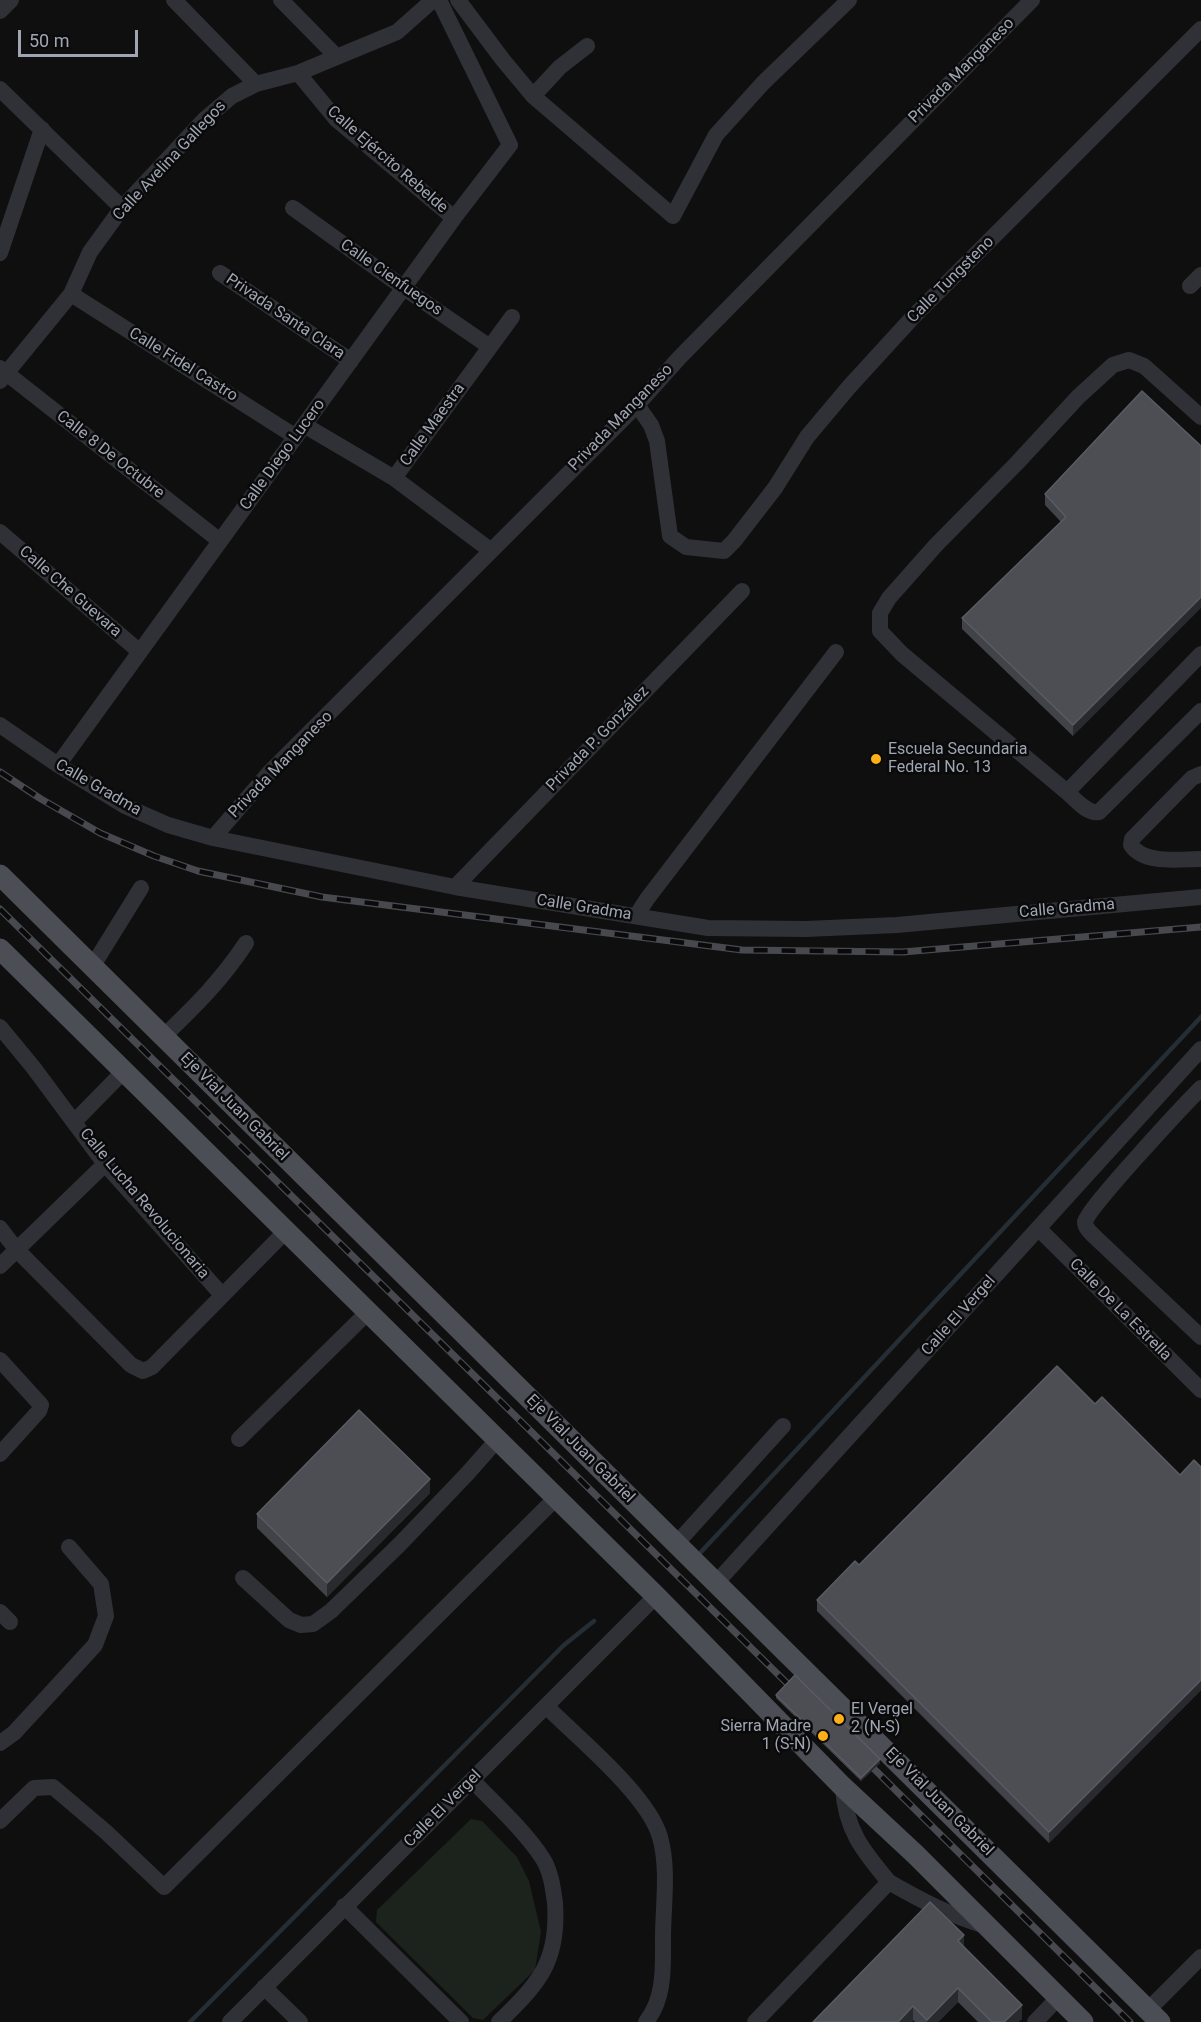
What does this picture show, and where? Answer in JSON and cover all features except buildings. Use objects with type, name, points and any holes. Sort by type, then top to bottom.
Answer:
[{"type":"main road","name":"Eje Vial Juan Gabriel","points":[[0,875],[1154,2016]]},
{"type":"main road","points":[[0,949],[656,1596],[843,1787],[988,1926],[1083,2022]]},
{"type":"street","points":[[0,11],[10,0]]},
{"type":"street","points":[[174,0],[256,84]]},
{"type":"street","points":[[281,0],[337,57]]},
{"type":"street","name":"Calle Avelina Gallegos","points":[[2,374],[70,294],[90,252],[122,208],[205,119],[232,96],[256,84],[298,73],[397,32],[433,0]]},
{"type":"street","name":"Calle Diego Lucero","points":[[58,765],[454,218],[510,145],[439,0]]},
{"type":"street","points":[[458,0],[503,60],[534,96],[673,216],[716,135],[763,82],[849,0]]},
{"type":"street","name":"Privada Manganeso","points":[[213,838],[268,773],[636,405],[680,357],[1032,0]]},
{"type":"street","name":"Calle Tungsteno","points":[[636,405],[651,425],[657,441],[670,536],[686,546],[724,551],[775,488],[807,437],[889,343],[1201,29]]},
{"type":"street","points":[[534,96],[560,67],[587,46]]},
{"type":"street","name":"Calle Ejército Rebelde","points":[[298,73],[336,119],[454,218]]},
{"type":"street","points":[[0,89],[122,208]]},
{"type":"street","points":[[0,253],[42,129]]},
{"type":"street","name":"Calle Cienfuegos","points":[[292,207],[490,347]]},
{"type":"street","name":"Privada Santa Clara","points":[[220,273],[351,361]]},
{"type":"street","name":"Calle Fidel Castro","points":[[70,294],[300,431]]},
{"type":"street","name":"Calle Maestra","points":[[300,431],[394,478],[512,317]]},
{"type":"street","points":[[1201,417],[1144,366],[1129,360],[1113,365],[1077,397],[1017,463],[936,545],[889,598],[880,613],[880,631],[902,654],[1093,813],[1105,808],[1201,711]]},
{"type":"street","name":"Calle 8 De Octubre","points":[[2,374],[220,541]]},
{"type":"street","points":[[394,478],[490,550]]},
{"type":"street","name":"Calle Che Guevara","points":[[0,532],[140,652]]},
{"type":"street","name":"Privada P. González","points":[[455,887],[742,591]]},
{"type":"street","points":[[636,916],[837,652]]},
{"type":"street","points":[[1067,792],[1201,654]]},
{"type":"street","name":"Calle Gradma","points":[[0,725],[58,765],[125,806],[168,825],[213,838],[455,887],[708,928],[806,929],[897,925],[1201,897]]},
{"type":"street","points":[[1201,774],[1192,778],[1139,831],[1132,839],[1131,845],[1134,850],[1145,856],[1159,859],[1201,859]]},
{"type":"street","points":[[92,967],[141,888]]},
{"type":"street","points":[[163,1037],[206,997],[246,943]]},
{"type":"street","name":"Calle Lucha Revolucionaria","points":[[0,1027],[105,1164],[222,1295]]},
{"type":"street","name":"Calle El Vergel","points":[[716,1583],[1201,1049]]},
{"type":"street","points":[[74,1122],[124,1071]]},
{"type":"street","points":[[1201,1088],[1103,1196],[1085,1222],[1087,1229],[1095,1237],[1201,1337]]},
{"type":"street","points":[[0,1266],[105,1164]]},
{"type":"street","points":[[0,1228],[16,1249],[131,1365],[143,1371],[152,1367],[286,1231]]},
{"type":"street","name":"Calle De La Estrella","points":[[1039,1229],[1201,1390]]},
{"type":"street","points":[[240,1439],[368,1312]]},
{"type":"street","points":[[0,1360],[41,1404],[39,1411],[1,1450]]},
{"type":"street","points":[[676,1544],[783,1426]]},
{"type":"street","points":[[243,1578],[289,1620],[302,1625],[313,1624],[331,1611],[400,1544],[497,1440]]},
{"type":"street","points":[[0,1821],[34,1788],[53,1787],[106,1832],[164,1887],[556,1497]]},
{"type":"street","points":[[0,1743],[14,1733],[94,1645],[106,1616],[101,1584],[69,1547]]},
{"type":"street","name":"Calle El Vergel","points":[[230,2022],[656,1596]]},
{"type":"street","points":[[547,1707],[644,1804],[660,1837],[664,1866],[663,1981],[658,2001],[646,2022]]},
{"type":"street","points":[[472,1780],[543,1860],[553,1884],[556,1923],[552,1955],[530,1991],[499,2022]]},
{"type":"street","points":[[843,1787],[849,1826],[867,1856],[889,1882],[929,1906],[955,1917],[988,1926]]},
{"type":"street","points":[[755,2022],[889,1882]]},
{"type":"street","points":[[344,1906],[461,2022]]},
{"type":"street","points":[[1154,2016],[1201,1957]]},
{"type":"street","points":[[264,1987],[300,2022]]},
{"type":"street","points":[[1035,2022],[1059,1997]]},
{"type":"shaded area","points":[[471,1819],[482,1821],[517,1857],[529,1881],[541,1932],[535,1970],[483,2020],[473,2018],[376,1922],[377,1910]]},
{"type":"waterway","points":[[701,1552],[1201,1017]]},
{"type":"waterway","points":[[190,2022],[564,1645],[594,1621]]},
{"type":"railway","points":[[0,772],[100,833],[154,856],[198,871],[322,897],[742,950],[903,952],[1201,927]]},
{"type":"railway","points":[[0,909],[800,1696]]},
{"type":"railway","points":[[862,1757],[1130,2022]]},
{"type":"place","name":"Escuela Secundaria Federal No. 13","points":[[876,759]]},
{"type":"place","name":"El Vergel 2 (N-S)","points":[[839,1719]]},
{"type":"place","name":"Sierra Madre 1 (S-N)","points":[[823,1736]]}]
